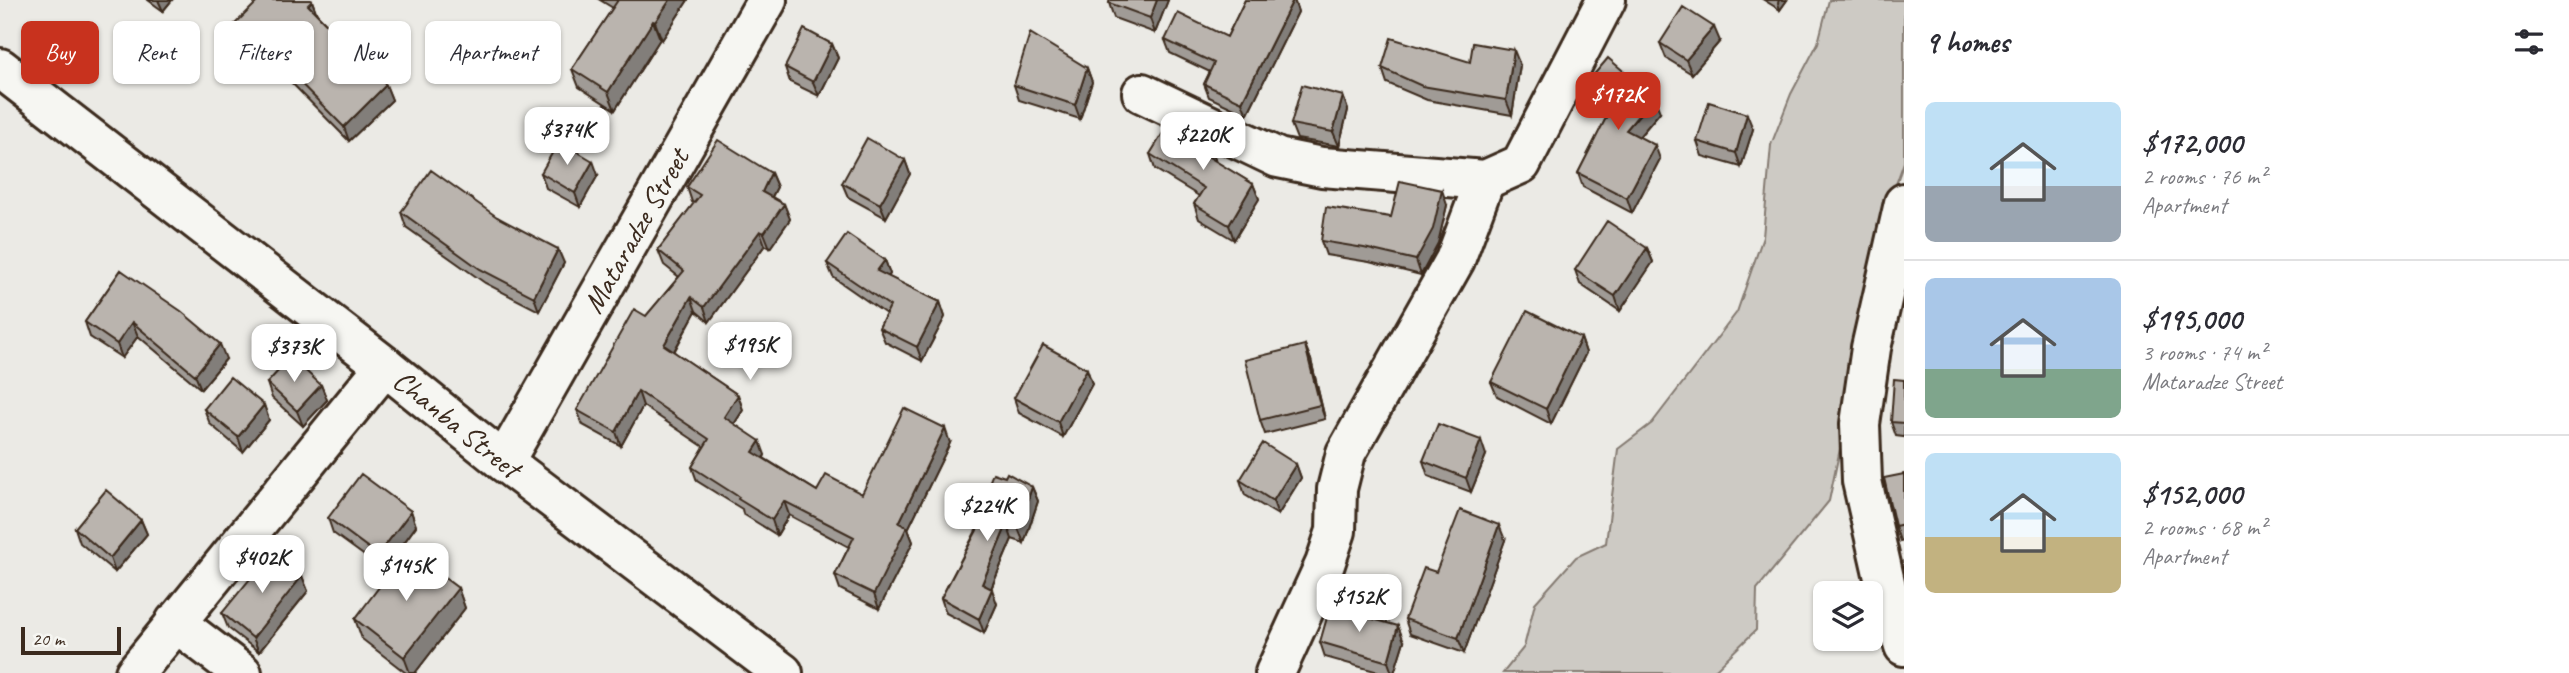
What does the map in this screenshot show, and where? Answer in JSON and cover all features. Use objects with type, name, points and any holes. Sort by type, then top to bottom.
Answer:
[{"type":"street","name":"Mataradze Street","points":[[504,462],[766,0]]},
{"type":"street","points":[[1142,93],[1278,158],[1322,167],[1485,180],[1521,164],[1606,0]]},
{"type":"street","name":"Chanba Street","points":[[0,68],[385,366],[504,462],[783,673]]},
{"type":"street","points":[[1275,673],[1325,564],[1336,531],[1337,489],[1346,453],[1455,260],[1485,180]]},
{"type":"street","points":[[1904,203],[1871,348],[1860,424],[1862,481],[1886,591],[1904,646]]},
{"type":"street","points":[[135,673],[385,366]]},
{"type":"street","points":[[175,622],[242,673]]},
{"type":"shaded area","points":[[1829,0],[1904,0],[1904,162],[1895,187],[1829,501],[1757,589],[1756,630],[1716,669],[1708,673],[1503,673],[1524,647],[1535,603],[1576,557],[1606,543],[1618,449],[1652,423],[1737,312],[1763,237],[1771,145],[1791,94],[1818,43]]},
{"type":"building","points":[[259,0],[311,0],[308,5],[328,26],[328,84],[386,85],[344,127],[302,84],[314,84],[314,21],[238,21]]},
{"type":"building","points":[[618,0],[670,0],[655,22],[653,21],[608,92],[572,69]]},
{"type":"building","points":[[1110,0],[1157,0],[1150,18],[1109,3]]},
{"type":"building","points":[[1245,0],[1293,0],[1242,102],[1204,84],[1214,63],[1165,40],[1178,13],[1227,37]]},
{"type":"building","points":[[1683,7],[1714,27],[1686,60],[1660,43]]},
{"type":"building","points":[[804,29],[832,44],[813,82],[785,67]]},
{"type":"building","points":[[1030,33],[1087,68],[1075,105],[1014,85]]},
{"type":"building","points":[[1391,38],[1470,62],[1473,43],[1514,50],[1506,100],[1422,86],[1382,68]]},
{"type":"building","points":[[1608,58],[1654,97],[1626,130],[1655,145],[1627,198],[1578,173],[1612,106],[1586,84]]},
{"type":"building","points":[[1302,85],[1343,96],[1333,132],[1291,124]]},
{"type":"building","points":[[1709,102],[1747,114],[1736,153],[1697,141]]},
{"type":"building","points":[[1171,120],[1210,145],[1204,154],[1253,184],[1229,225],[1194,204],[1204,188],[1150,154]]},
{"type":"building","points":[[867,138],[905,160],[880,204],[842,183]]},
{"type":"building","points":[[718,140],[771,173],[762,192],[784,204],[764,233],[760,231],[704,307],[691,297],[664,345],[738,395],[724,417],[760,441],[753,452],[817,491],[826,475],[862,494],[904,408],[945,428],[899,523],[907,527],[874,594],[835,575],[854,537],[784,501],[772,520],[738,499],[739,497],[692,467],[709,439],[638,391],[616,432],[577,410],[634,309],[646,316],[684,271],[658,250],[700,195],[687,187]]},
{"type":"building","points":[[559,141],[593,161],[575,193],[541,173]]},
{"type":"building","points":[[431,170],[497,217],[558,249],[534,297],[480,269],[401,212]]},
{"type":"building","points":[[1400,181],[1442,190],[1433,229],[1416,260],[1321,241],[1326,207],[1391,217]]},
{"type":"building","points":[[1607,221],[1647,248],[1615,296],[1575,270]]},
{"type":"building","points":[[847,234],[885,260],[877,271],[940,302],[917,347],[879,328],[890,306],[827,263]]},
{"type":"building","points":[[121,270],[181,311],[220,344],[195,375],[132,322],[117,344],[85,322]]},
{"type":"building","points":[[1527,311],[1581,338],[1546,409],[1491,382]]},
{"type":"building","points":[[1043,345],[1087,369],[1058,422],[1014,398]]},
{"type":"building","points":[[1305,345],[1320,405],[1260,420],[1245,360]]},
{"type":"building","points":[[291,357],[321,385],[297,411],[267,383]]},
{"type":"building","points":[[230,377],[264,405],[238,437],[204,409]]},
{"type":"building","points":[[1894,379],[1904,380],[1904,423],[1891,422]]},
{"type":"building","points":[[1438,424],[1481,440],[1466,478],[1423,461]]},
{"type":"building","points":[[1263,443],[1296,464],[1273,501],[1240,480]]},
{"type":"building","points":[[993,473],[1005,477],[1007,473],[1032,487],[1018,528],[1007,524],[982,584],[992,589],[979,619],[941,598],[984,517],[977,514]]},
{"type":"building","points":[[361,474],[411,511],[378,555],[328,518]]},
{"type":"building","points":[[1904,474],[1904,524],[1895,526],[1884,478]]},
{"type":"building","points":[[106,490],[141,520],[110,558],[75,528]]},
{"type":"building","points":[[1460,510],[1499,525],[1458,638],[1405,619],[1424,568],[1436,572]]},
{"type":"building","points":[[407,550],[458,588],[404,657],[355,619]]},
{"type":"building","points":[[272,552],[302,576],[253,638],[222,613]]},
{"type":"building","points":[[1330,607],[1398,626],[1388,662],[1320,642]]}]
